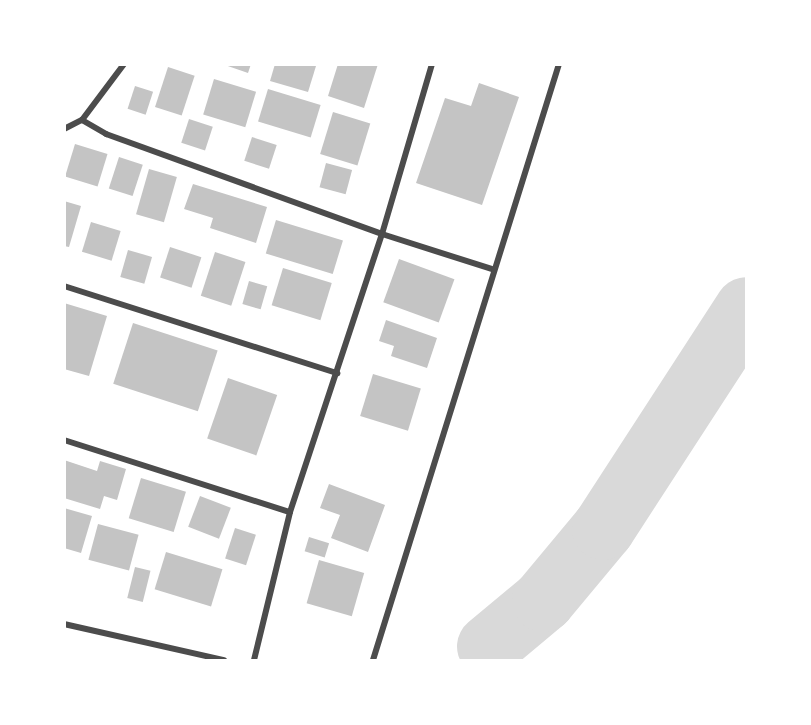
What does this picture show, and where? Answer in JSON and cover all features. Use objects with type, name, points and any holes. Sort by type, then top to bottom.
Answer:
[{"type":"street","points":[[64,129],[82,120],[124,64]]},
{"type":"street","points":[[254,660],[290,512],[382,234],[432,64]]},
{"type":"street","points":[[373,660],[492,269],[559,64]]},
{"type":"street","points":[[82,120],[106,134],[382,234],[492,269]]},
{"type":"street","points":[[64,286],[337,373]]},
{"type":"street","points":[[64,440],[290,512]]},
{"type":"street","points":[[64,624],[224,660]]},
{"type":"building","points":[[222,64],[251,64],[248,73]]},
{"type":"building","points":[[275,64],[316,66],[308,92],[270,81]]},
{"type":"building","points":[[338,64],[378,64],[364,108],[328,96]]},
{"type":"building","points":[[168,67],[195,76],[182,116],[155,107]]},
{"type":"building","points":[[214,79],[256,92],[245,127],[203,114]]},
{"type":"building","points":[[479,83],[519,97],[482,205],[416,183],[445,98],[471,106]]},
{"type":"building","points":[[135,86],[153,92],[146,115],[128,109]]},
{"type":"building","points":[[268,89],[321,105],[311,138],[258,122]]},
{"type":"building","points":[[333,112],[370,123],[357,165],[320,154]]},
{"type":"building","points":[[189,119],[213,127],[205,151],[181,143]]},
{"type":"building","points":[[252,137],[277,145],[269,169],[244,161]]},
{"type":"building","points":[[75,144],[108,154],[98,186],[65,177]]},
{"type":"building","points":[[119,157],[143,165],[133,196],[109,188]]},
{"type":"building","points":[[326,163],[352,170],[346,194],[320,187]]},
{"type":"building","points":[[149,169],[177,177],[164,222],[136,214]]},
{"type":"building","points":[[193,184],[267,207],[256,243],[210,228],[213,218],[184,209]]},
{"type":"building","points":[[64,201],[81,206],[69,247],[64,246]]},
{"type":"building","points":[[276,220],[343,240],[333,274],[266,253]]},
{"type":"building","points":[[91,222],[121,231],[112,261],[82,252]]},
{"type":"building","points":[[170,247],[201,257],[191,288],[160,277]]},
{"type":"building","points":[[128,250],[152,257],[144,284],[120,277]]},
{"type":"building","points":[[215,252],[245,262],[231,306],[201,296]]},
{"type":"building","points":[[399,259],[454,279],[439,322],[383,302]]},
{"type":"building","points":[[283,268],[332,283],[320,320],[272,305]]},
{"type":"building","points":[[249,281],[267,286],[261,309],[242,304]]},
{"type":"building","points":[[64,303],[107,316],[89,376],[64,369]]},
{"type":"building","points":[[386,320],[437,338],[427,368],[391,356],[394,346],[379,341]]},
{"type":"building","points":[[133,323],[218,351],[198,411],[113,384]]},
{"type":"building","points":[[373,374],[421,389],[408,431],[360,416]]},
{"type":"building","points":[[228,378],[277,395],[256,455],[207,439]]},
{"type":"building","points":[[64,460],[97,471],[100,461],[126,469],[117,500],[104,496],[100,509],[64,498]]},
{"type":"building","points":[[141,478],[186,492],[174,532],[129,518]]},
{"type":"building","points":[[329,484],[385,505],[368,552],[331,538],[340,515],[320,508]]},
{"type":"building","points":[[200,496],[231,508],[219,539],[188,527]]},
{"type":"building","points":[[64,508],[92,516],[81,553],[64,548]]},
{"type":"building","points":[[98,524],[139,535],[129,571],[88,560]]},
{"type":"building","points":[[235,528],[256,535],[246,565],[225,558]]},
{"type":"building","points":[[309,537],[329,543],[325,557],[305,551]]},
{"type":"building","points":[[166,552],[222,569],[211,607],[155,589]]},
{"type":"building","points":[[319,560],[364,573],[352,616],[307,603]]},
{"type":"building","points":[[135,567],[151,571],[143,602],[127,598]]},
{"type":"waterway","points":[[488,646],[543,600],[603,528],[746,308]]}]
